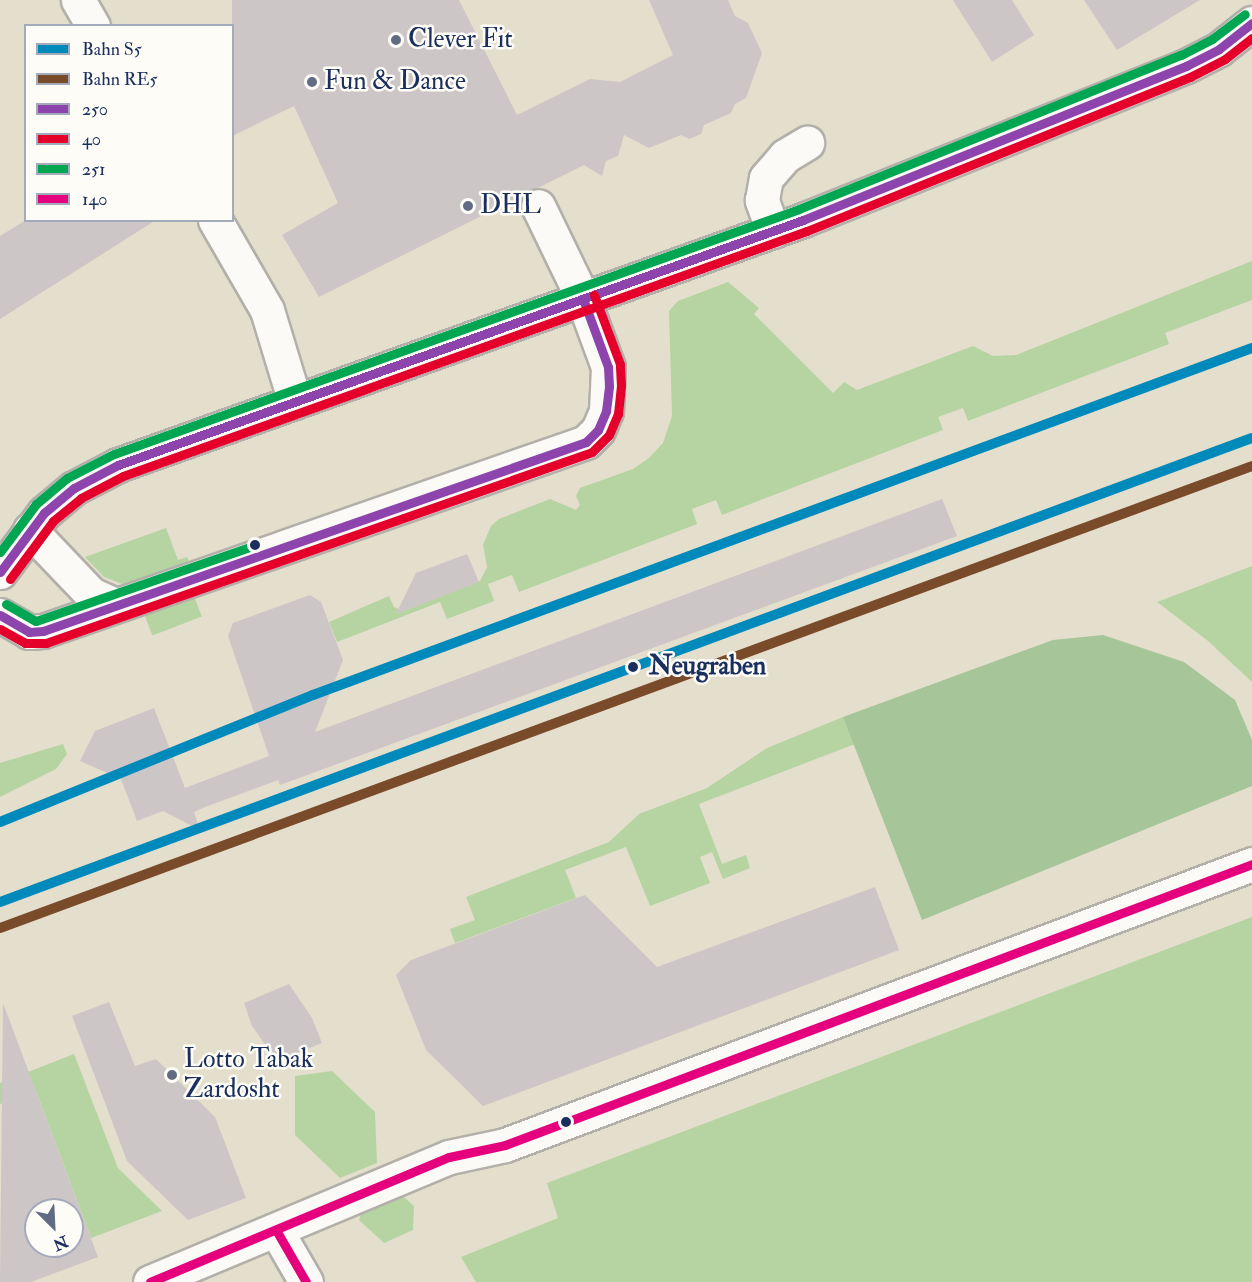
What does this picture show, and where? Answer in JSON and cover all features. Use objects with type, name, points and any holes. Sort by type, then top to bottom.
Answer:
[{"type":"street","points":[[78,0],[92,24]]},
{"type":"street","points":[[0,572],[30,530],[59,499],[92,477],[773,231],[1166,74],[1219,49],[1252,23]]},
{"type":"street","points":[[773,231],[762,200],[766,178],[785,156],[807,143]]},
{"type":"street","points":[[0,615],[35,634],[586,442],[598,430],[606,411],[609,386],[608,367],[583,299],[538,206]]},
{"type":"street","points":[[216,222],[267,310],[295,402]]},
{"type":"street","points":[[30,530],[91,594],[116,606]]},
{"type":"street","points":[[150,1282],[449,1157],[505,1144],[1252,864]]},
{"type":"street","points":[[276,1230],[306,1282]]},
{"type":"green space","points":[[1252,261],[1252,300],[1165,333],[1169,344],[968,421],[963,408],[938,417],[943,430],[722,515],[716,500],[692,509],[697,524],[519,592],[512,575],[488,584],[494,601],[447,619],[440,602],[337,642],[329,622],[389,596],[394,607],[403,611],[480,581],[487,567],[483,545],[491,526],[499,519],[550,499],[576,510],[580,505],[576,496],[580,488],[633,469],[649,458],[663,443],[672,416],[669,311],[678,301],[728,282],[759,308],[754,314],[833,393],[844,382],[857,390],[973,346],[993,356],[1016,355]]},
{"type":"green space","points":[[166,528],[178,560],[187,557],[190,564],[125,585],[104,577],[85,557]]},
{"type":"green space","points":[[1252,566],[1252,682],[1208,641],[1157,602]]},
{"type":"green space","points":[[194,596],[202,617],[152,636],[145,615]]},
{"type":"green space","points":[[1103,635],[1184,662],[1235,700],[1252,740],[1252,786],[922,920],[843,717],[1053,640]]},
{"type":"green space","points":[[843,717],[855,744],[699,804],[722,864],[746,855],[750,868],[723,879],[712,852],[700,857],[710,883],[650,906],[626,847],[565,870],[576,898],[455,943],[450,929],[475,920],[466,897],[609,842],[639,814],[707,788],[767,748]]},
{"type":"green space","points":[[63,744],[67,754],[56,769],[0,797],[0,763]]},
{"type":"green space","points":[[1252,917],[1252,1282],[476,1282],[461,1257],[558,1218],[547,1183]]},
{"type":"green space","points":[[74,1054],[118,1168],[162,1211],[91,1238],[84,1219],[84,1198],[76,1198],[36,1091],[0,1104],[0,1083]]},
{"type":"green space","points":[[332,1071],[375,1112],[377,1163],[340,1178],[295,1135],[295,1076]]},
{"type":"green space","points":[[395,1189],[414,1206],[413,1230],[384,1243],[359,1220],[365,1203]]},
{"type":"building","points":[[232,0],[459,0],[517,115],[590,79],[620,82],[673,55],[649,0],[728,0],[735,16],[748,23],[762,53],[746,98],[735,104],[731,113],[704,125],[701,134],[689,139],[681,135],[649,148],[624,135],[618,156],[606,161],[602,176],[584,165],[319,297],[282,235],[338,203],[294,106],[234,135],[234,24],[232,24]]},
{"type":"building","points":[[953,0],[1012,0],[1034,35],[992,62]]},
{"type":"building","points":[[1084,0],[1200,0],[1117,50]]},
{"type":"building","points":[[24,221],[153,222],[0,319],[0,236]]},
{"type":"building","points":[[942,499],[957,536],[280,785],[278,780],[205,807],[194,812],[200,830],[163,811],[137,821],[121,779],[80,761],[95,731],[154,708],[185,788],[269,756],[228,636],[233,623],[310,595],[321,602],[343,660],[315,732]]},
{"type":"building","points":[[467,554],[479,582],[396,614],[416,573]]},
{"type":"building","points":[[875,887],[899,950],[483,1106],[426,1050],[396,975],[411,960],[585,895],[657,967]]},
{"type":"building","points":[[289,984],[312,1018],[322,1043],[277,1061],[252,1026],[244,1003]]},
{"type":"building","points":[[109,1002],[135,1066],[156,1059],[215,1117],[246,1198],[188,1220],[127,1161],[72,1016]]},
{"type":"building","points":[[3,1003],[76,1198],[24,1198],[24,1258],[84,1258],[84,1220],[98,1257],[31,1282],[0,1282]]},
{"type":"rail line","name":"S5","points":[[0,822],[313,695],[1252,348]]},
{"type":"rail line","name":"S5","points":[[0,902],[1252,438]]},
{"type":"rail line","name":"RE5","points":[[0,928],[1252,466]]},
{"type":"transit line","name":"251","points":[[0,552],[36,504],[67,478],[114,454],[799,209],[1181,55],[1212,39],[1245,14]]},
{"type":"transit line","name":"250","points":[[0,572],[44,513],[74,488],[118,465],[803,220],[1186,66],[1219,49],[1252,23]]},
{"type":"transit line","name":"40","points":[[10,579],[53,521],[81,498],[123,476],[807,231],[1190,77],[1225,59],[1252,38]]},
{"type":"transit line","name":"40","points":[[0,629],[25,643],[46,643],[592,452],[609,435],[618,414],[621,386],[620,364],[594,295]]},
{"type":"transit line","name":"250","points":[[0,615],[29,632],[43,631],[586,442],[598,430],[606,411],[609,386],[608,367],[583,299]]},
{"type":"transit line","name":"251","points":[[6,604],[36,621],[256,545]]},
{"type":"transit line","name":"140","points":[[150,1282],[449,1157],[505,1145],[1252,864]]},
{"type":"transit line","name":"140","points":[[276,1230],[306,1282]]},
{"type":"place","name":"Clever Fit","points":[[396,40]]},
{"type":"place","name":"Fun & Dance","points":[[312,82]]},
{"type":"place","name":"DHL","points":[[468,206]]},
{"type":"place","name":"Neugraben","points":[[633,667]]},
{"type":"place","name":"Lotto Tabak Zardosht","points":[[172,1075]]}]
